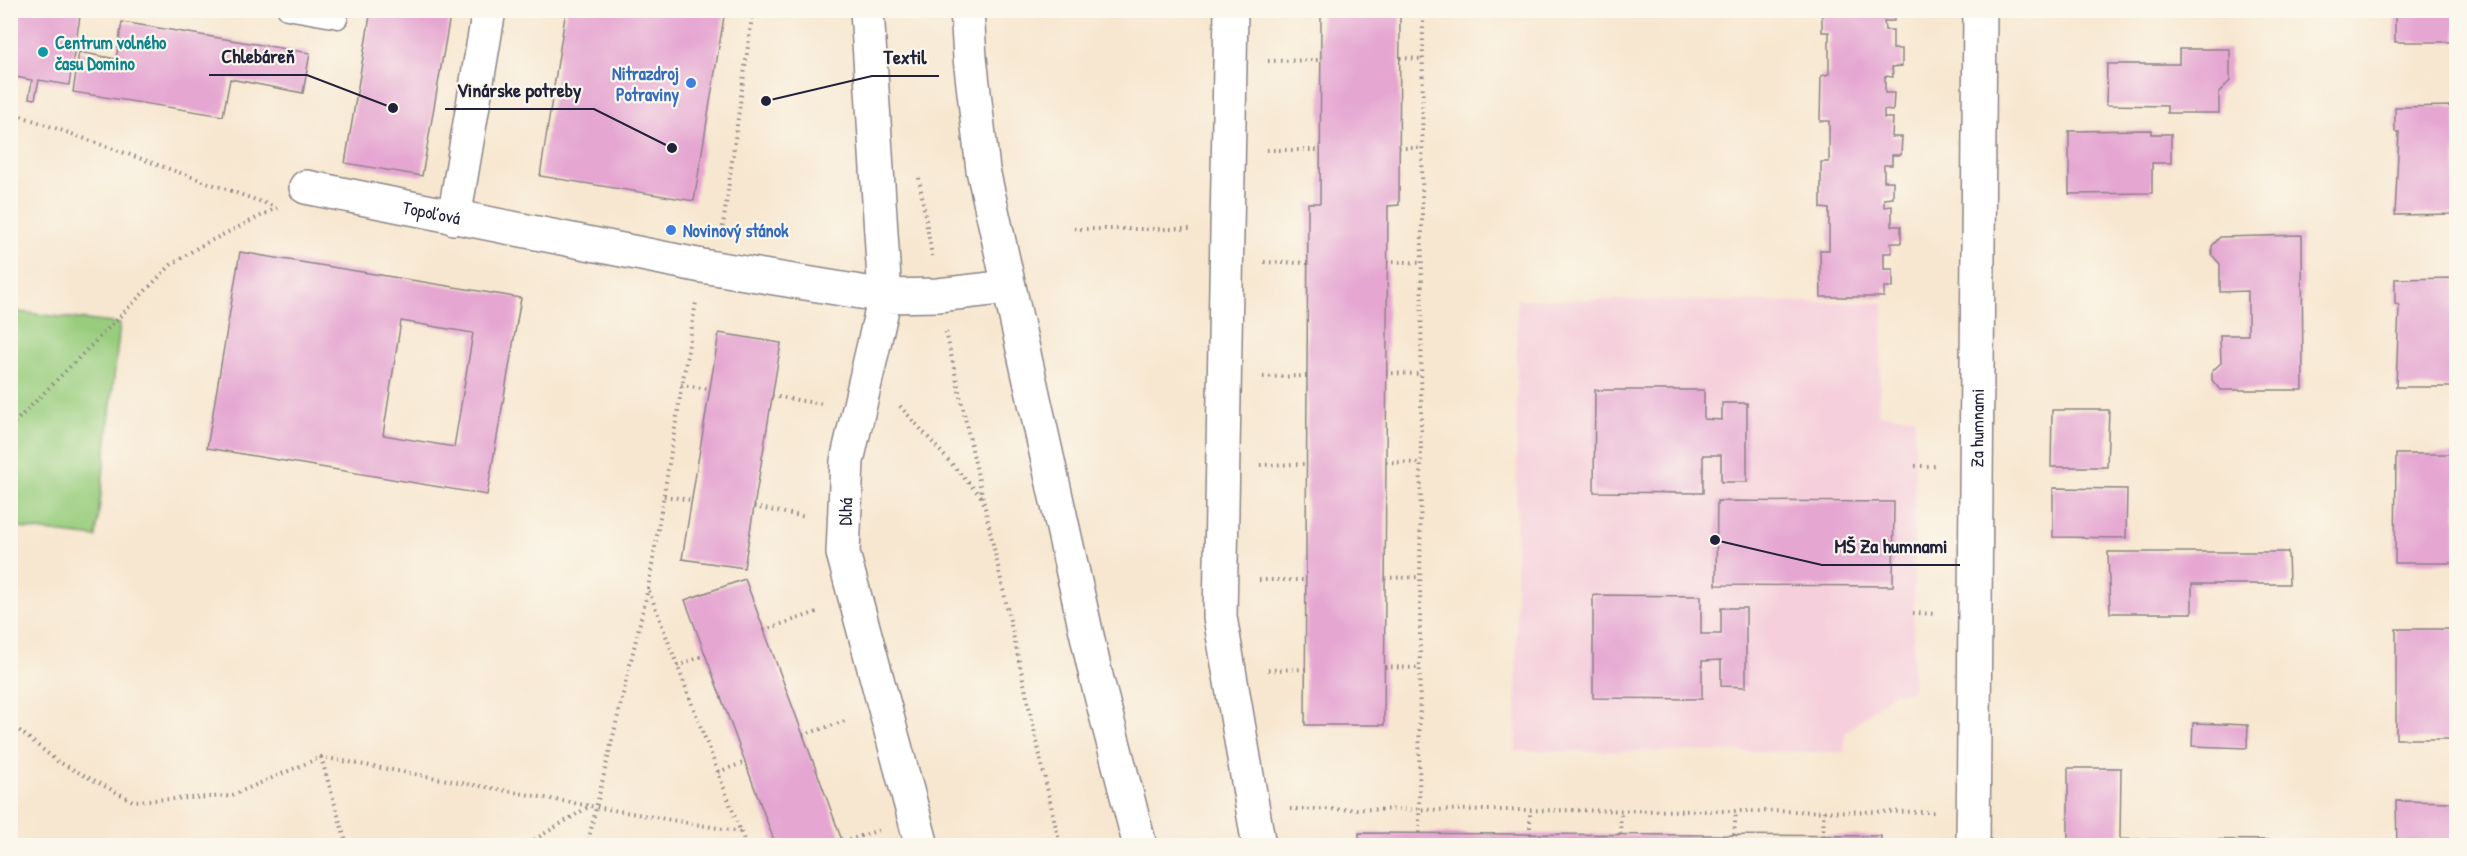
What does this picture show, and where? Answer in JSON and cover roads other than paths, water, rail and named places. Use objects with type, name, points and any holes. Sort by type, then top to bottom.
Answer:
[{"type":"street","points":[[454,218],[489,10]]},
{"type":"street","name":"Dlhá","points":[[867,10],[885,296],[847,461],[843,553],[922,846]]},
{"type":"street","points":[[967,10],[983,170],[1096,676],[1140,846]]},
{"type":"street","points":[[1231,10],[1220,617],[1259,846]]},
{"type":"street","name":"Za humnami","points":[[1973,846],[1980,10]]},
{"type":"street","name":"Topoľová","points":[[306,187],[709,267],[885,296]]},
{"type":"street","points":[[885,296],[938,295],[1009,287]]},
{"type":"lane","points":[[288,10],[338,19],[340,10]]},
{"type":"place","name":"Centrum volného času Domino","points":[[43,52]]},
{"type":"place","name":"Nitrazdroj Potraviny","points":[[691,83]]},
{"type":"place","name":"Textil","points":[[766,101]]},
{"type":"place","name":"Chlebáreň","points":[[393,108]]},
{"type":"place","name":"Vinárske potreby","points":[[672,148]]},
{"type":"place","name":"Novinový stánok","points":[[671,230]]},
{"type":"place","name":"MŠ Za humnami","points":[[1715,540]]}]
